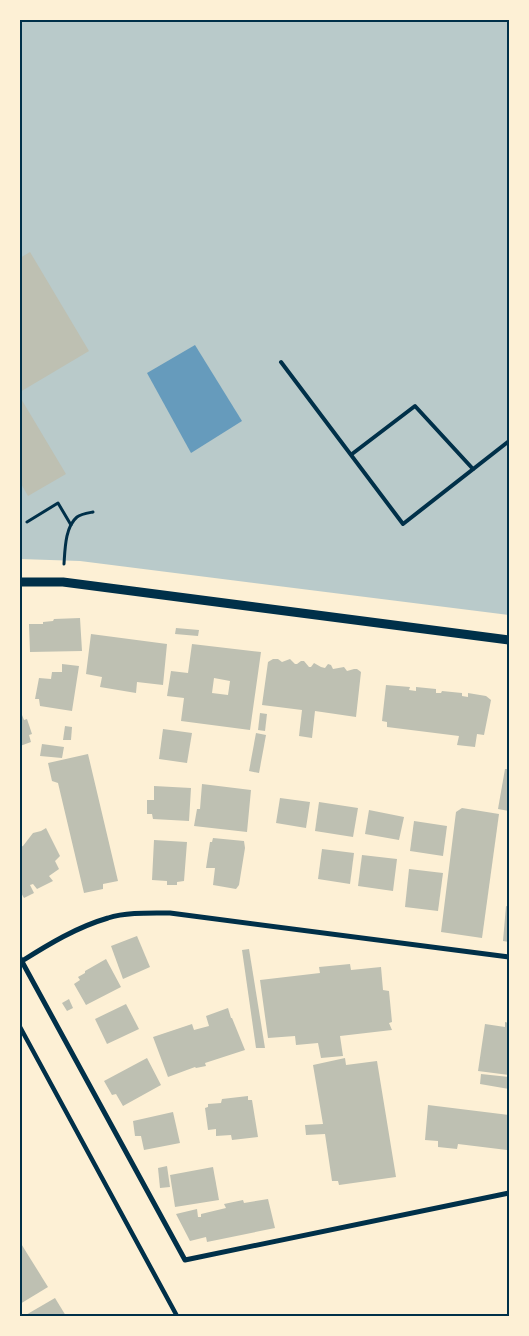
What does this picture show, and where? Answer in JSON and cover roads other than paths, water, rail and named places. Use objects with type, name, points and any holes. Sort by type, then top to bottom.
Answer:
[{"type":"street","points":[[20,582],[62,582],[509,640]]},
{"type":"street","points":[[509,957],[170,913],[143,913],[110,917],[84,926],[21,959],[185,1260],[509,1194]]},
{"type":"street","points":[[20,1027],[177,1316]]},
{"type":"lane","points":[[281,362],[403,524],[509,441]]},
{"type":"lane","points":[[352,454],[415,406],[473,469]]},
{"type":"water","points":[[195,345],[242,421],[191,453],[147,373]]}]
